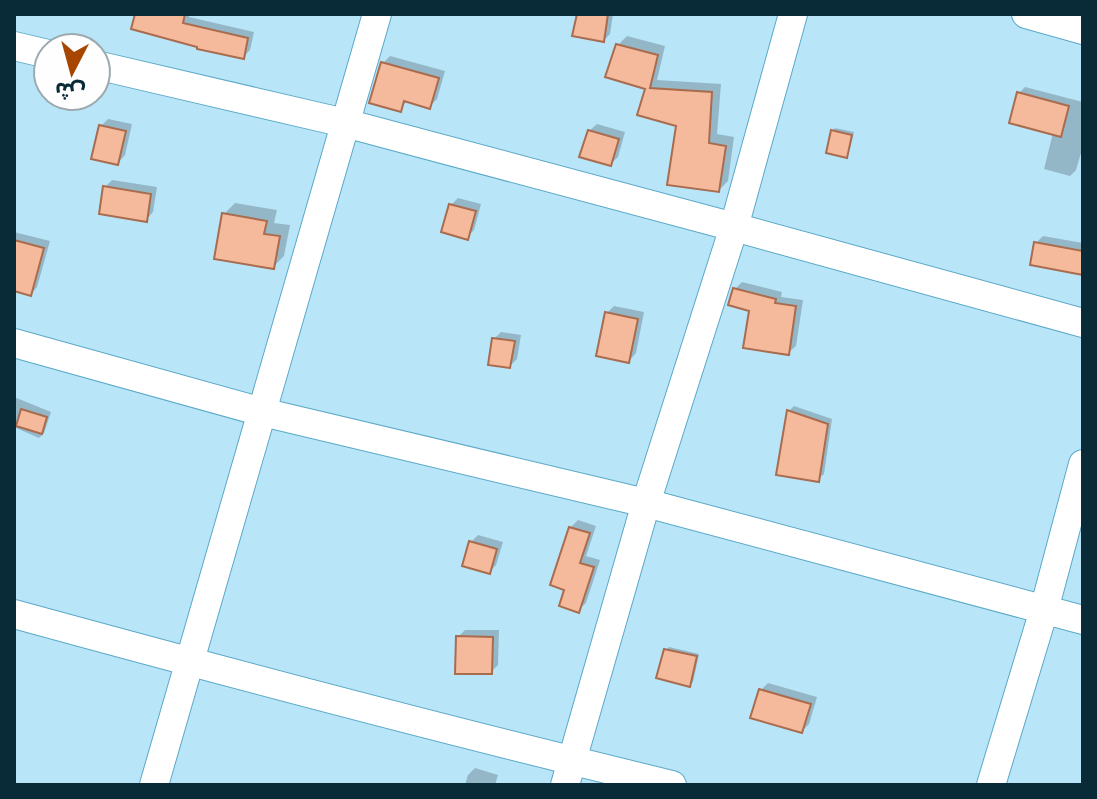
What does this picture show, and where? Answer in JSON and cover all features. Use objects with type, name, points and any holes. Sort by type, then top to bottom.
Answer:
[{"type":"street","points":[[154,785],[377,14]]},
{"type":"street","points":[[568,773],[646,503],[734,227],[793,14]]},
{"type":"street","points":[[1026,14],[1083,30]]},
{"type":"street","points":[[112,69],[345,123],[1083,323]]},
{"type":"street","points":[[14,343],[262,412],[646,503],[1083,620]]},
{"type":"street","points":[[991,785],[1044,610],[1083,464]]},
{"type":"street","points":[[14,614],[190,662],[568,773],[672,785]]},
{"type":"building","points":[[135,14],[185,14],[183,23],[248,38],[244,59],[131,29]]},
{"type":"building","points":[[577,14],[608,14],[604,42],[572,36]]},
{"type":"building","points":[[616,44],[658,55],[650,88],[712,92],[709,143],[726,146],[719,192],[667,185],[676,126],[637,115],[645,89],[605,77]]},
{"type":"building","points":[[381,62],[439,78],[430,109],[404,101],[401,112],[369,103]]},
{"type":"building","points":[[1017,92],[1069,106],[1061,137],[1009,123]]},
{"type":"building","points":[[99,125],[126,131],[118,165],[91,159]]},
{"type":"building","points":[[588,130],[619,139],[611,166],[579,157]]},
{"type":"building","points":[[831,130],[852,135],[847,158],[826,153]]},
{"type":"building","points":[[103,186],[151,194],[147,222],[99,214]]},
{"type":"building","points":[[449,204],[476,211],[468,240],[441,232]]},
{"type":"building","points":[[222,213],[267,221],[264,234],[280,236],[274,269],[214,259]]},
{"type":"building","points":[[14,240],[44,248],[31,296],[14,291]]},
{"type":"building","points":[[1034,242],[1083,251],[1083,275],[1030,265]]},
{"type":"building","points":[[733,288],[776,299],[775,303],[796,306],[789,355],[743,348],[749,311],[728,305]]},
{"type":"building","points":[[605,312],[638,319],[629,363],[596,356]]},
{"type":"building","points":[[492,338],[515,341],[510,368],[488,365]]},
{"type":"building","points":[[21,409],[47,417],[42,434],[16,426]]},
{"type":"building","points":[[787,410],[828,424],[819,482],[776,475]]},
{"type":"building","points":[[569,527],[590,533],[580,563],[594,567],[579,613],[559,606],[564,590],[550,585]]},
{"type":"building","points":[[469,541],[497,549],[490,574],[462,566]]},
{"type":"building","points":[[456,636],[493,637],[492,674],[455,674]]},
{"type":"building","points":[[664,649],[697,656],[690,687],[656,678]]},
{"type":"building","points":[[759,689],[811,704],[802,733],[750,718]]}]
